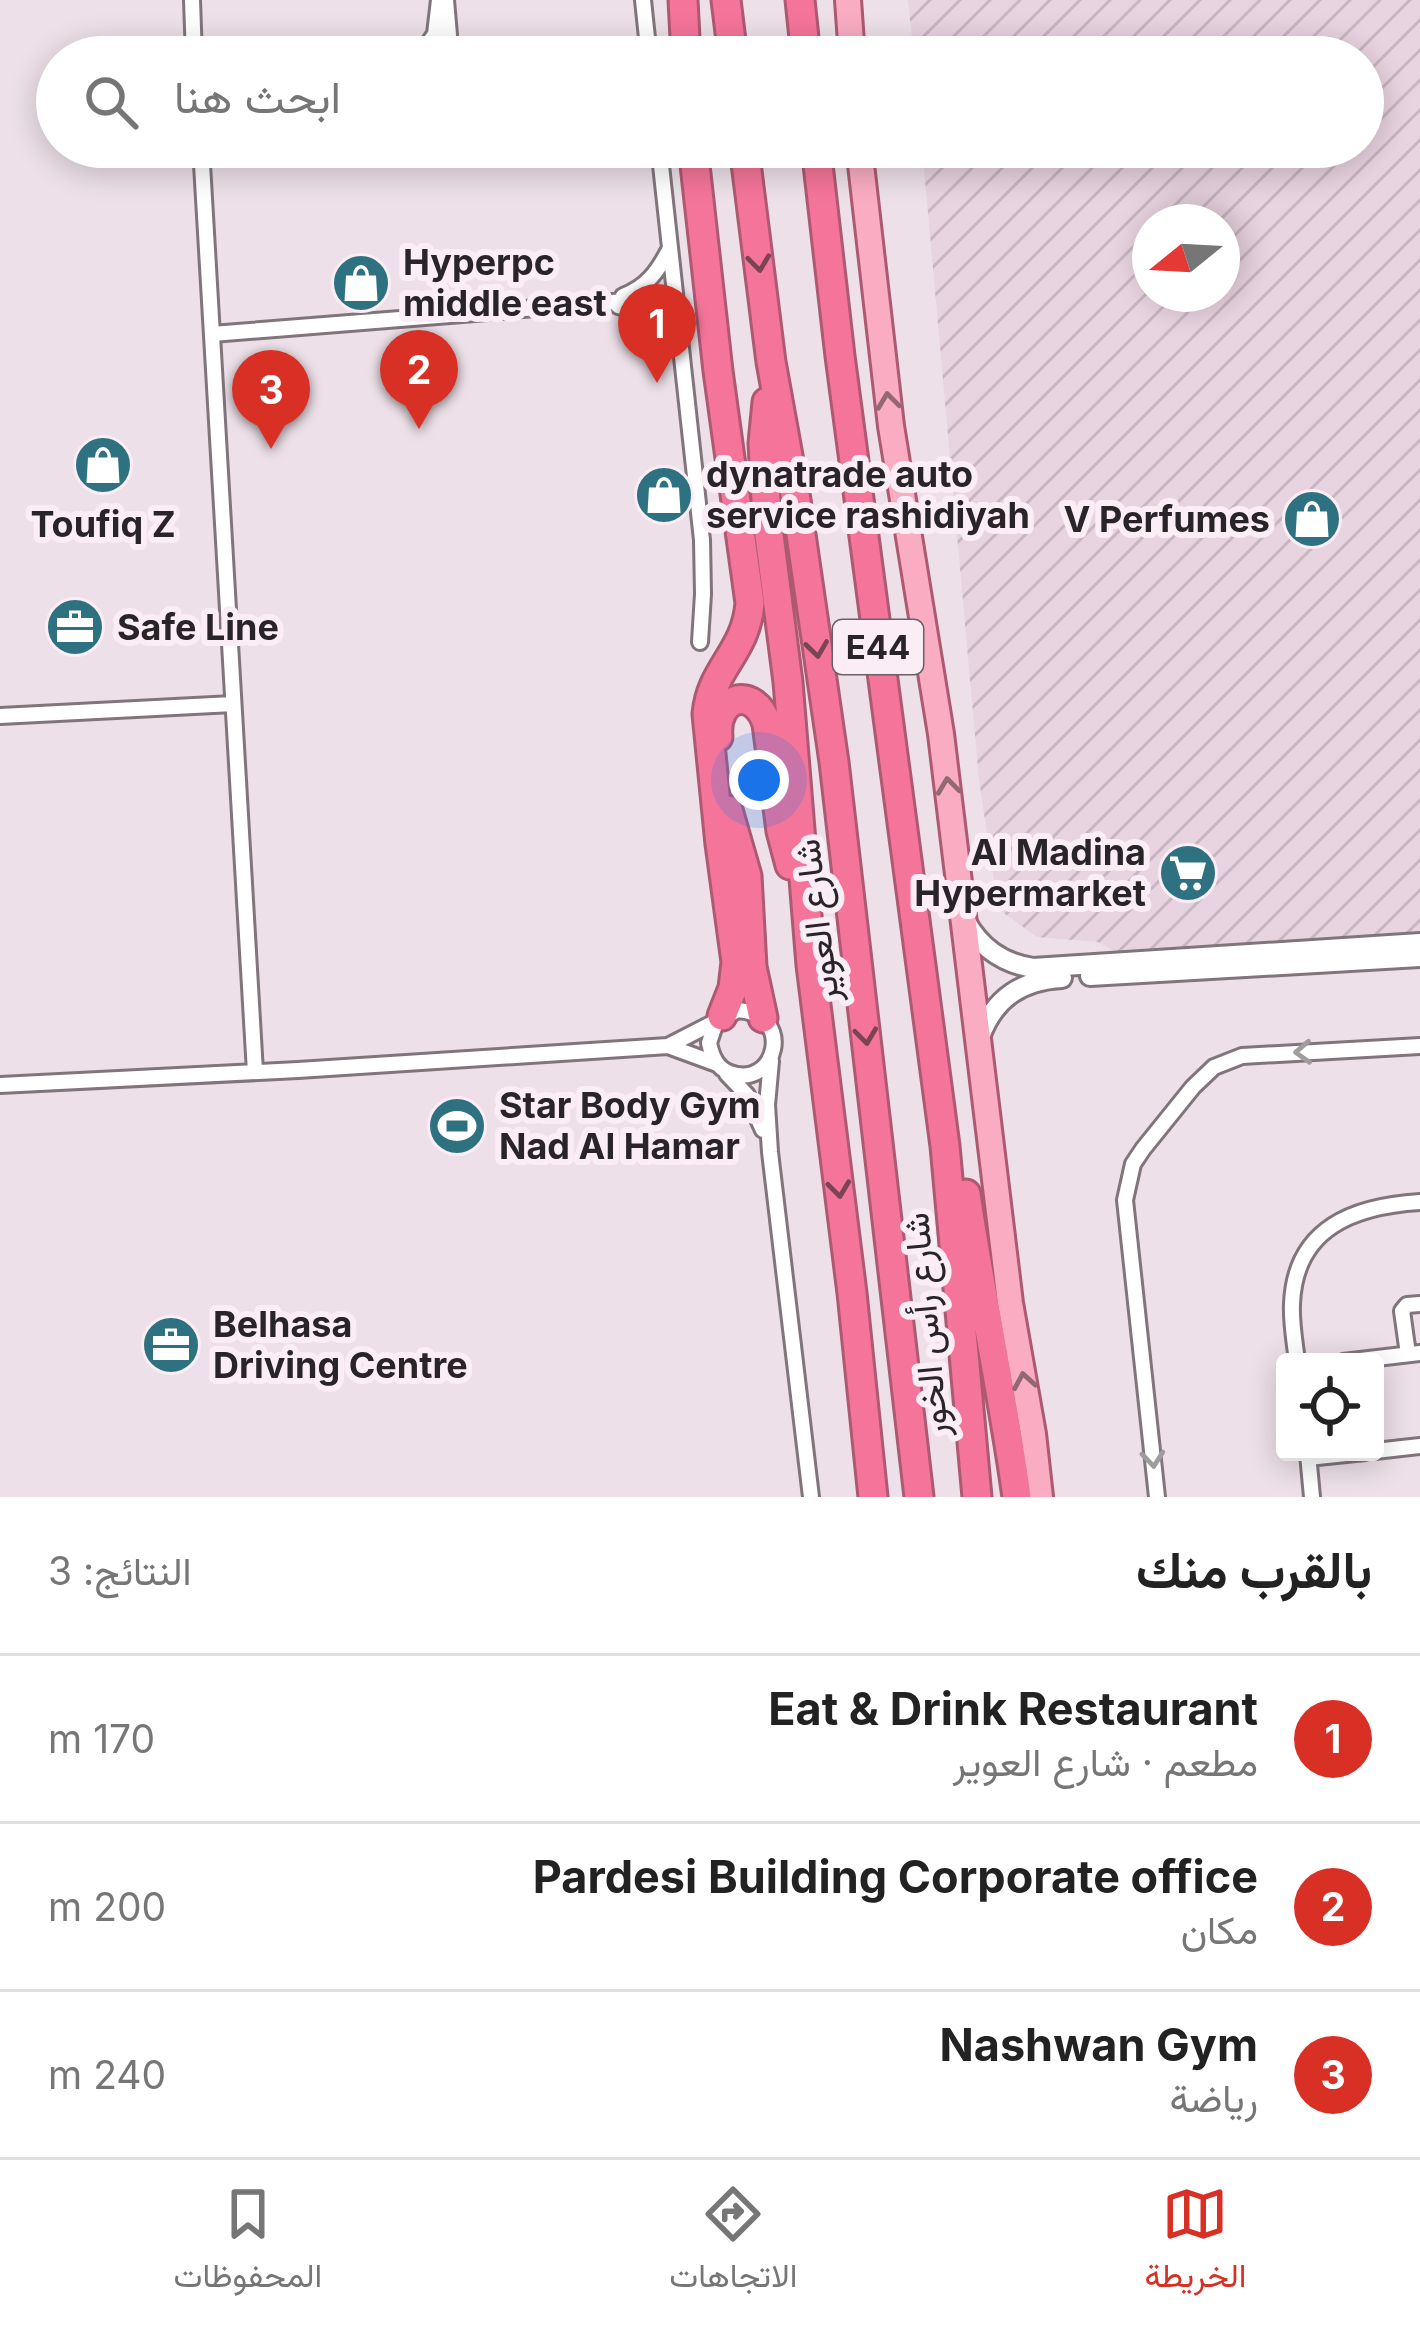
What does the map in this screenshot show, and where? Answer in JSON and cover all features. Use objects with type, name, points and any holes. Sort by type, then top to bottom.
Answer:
[{"type":"highway","points":[[682,0],[685,36]]},
{"type":"highway","points":[[726,0],[730,36]]},
{"type":"highway","points":[[800,0],[804,36]]},
{"type":"highway","points":[[695,168],[750,603],[743,639],[716,679],[707,714],[736,962],[733,988],[719,1019]]},
{"type":"highway","name":"شارع العوير","points":[[747,168],[771,362],[834,763],[918,1486]]},
{"type":"highway","name":"E44","points":[[819,168],[945,1146]]},
{"type":"highway","points":[[771,362],[763,442],[766,500],[788,682],[811,965],[873,1497]]},
{"type":"highway","points":[[763,1018],[752,968],[746,876],[721,772],[717,722],[723,709],[735,701],[757,705],[766,717],[785,849],[806,904]]},
{"type":"highway","points":[[945,1146],[965,1187],[1017,1497]]},
{"type":"highway","name":"شارع رأس الخور","points":[[945,1146],[976,1497]]},
{"type":"main road","points":[[848,0],[851,36]]},
{"type":"main road","points":[[861,168],[891,426],[936,694],[1010,1303],[1040,1497]]},
{"type":"street","points":[[192,0],[193,36]]},
{"type":"street","points":[[434,36],[443,0]]},
{"type":"street","points":[[443,0],[449,36]]},
{"type":"street","points":[[643,0],[647,36]]},
{"type":"street","points":[[202,168],[255,1072]]},
{"type":"street","points":[[661,168],[703,540],[700,642]]},
{"type":"street","points":[[595,305],[644,286],[670,249]]},
{"type":"street","points":[[212,334],[649,300],[676,308]]},
{"type":"street","points":[[595,305],[639,310],[680,334]]},
{"type":"street","points":[[0,716],[233,704]]},
{"type":"street","points":[[965,919],[991,952],[1033,968],[1420,943]]},
{"type":"street","points":[[980,1036],[1003,999],[1040,980],[1420,957]]},
{"type":"street","points":[[0,1085],[668,1046],[739,1010],[763,1018],[773,1032],[767,1105],[770,1152],[811,1497]]},
{"type":"street","points":[[719,1019],[709,1043],[720,1067],[753,1105],[770,1152]]},
{"type":"street","points":[[668,1046],[745,1076],[771,1058]]},
{"type":"street","points":[[1157,1497],[1125,1200],[1133,1165],[1192,1087],[1214,1066],[1228,1060],[1420,1046]]},
{"type":"street","points":[[1296,1353],[1294,1283],[1314,1244],[1329,1228],[1367,1208],[1420,1202]]},
{"type":"street","points":[[1384,1357],[1414,1354],[1402,1311],[1407,1305],[1420,1304]]},
{"type":"street","points":[[1384,1450],[1420,1446]]},
{"type":"street","points":[[1309,1461],[1312,1497]]},
{"type":"shaded area","points":[[908,0],[1420,0],[1420,940],[1124,957],[1098,942],[1037,937],[998,909],[979,779],[924,168],[1384,168],[1384,36],[912,36]]},
{"type":"place","name":"Hyperpc middle east","points":[[361,283]]},
{"type":"place","name":"Eat & Drink Restaurant","points":[[657,383]]},
{"type":"place","name":"Pardesi Building Corporate office","points":[[419,429]]},
{"type":"place","name":"Nashwan Gym","points":[[271,449]]},
{"type":"place","name":"Toufiq Z","points":[[103,465]]},
{"type":"place","name":"dynatrade auto service rashidiyah","points":[[664,495]]},
{"type":"place","name":"V Perfumes","points":[[1312,519]]},
{"type":"place","name":"Safe Line","points":[[75,627]]},
{"type":"place","name":"Al Madina Hypermarket","points":[[1188,873]]},
{"type":"place","name":"Star Body Gym Nad Al Hamar","points":[[457,1126]]},
{"type":"place","name":"Belhasa Driving Centre","points":[[171,1345]]}]
